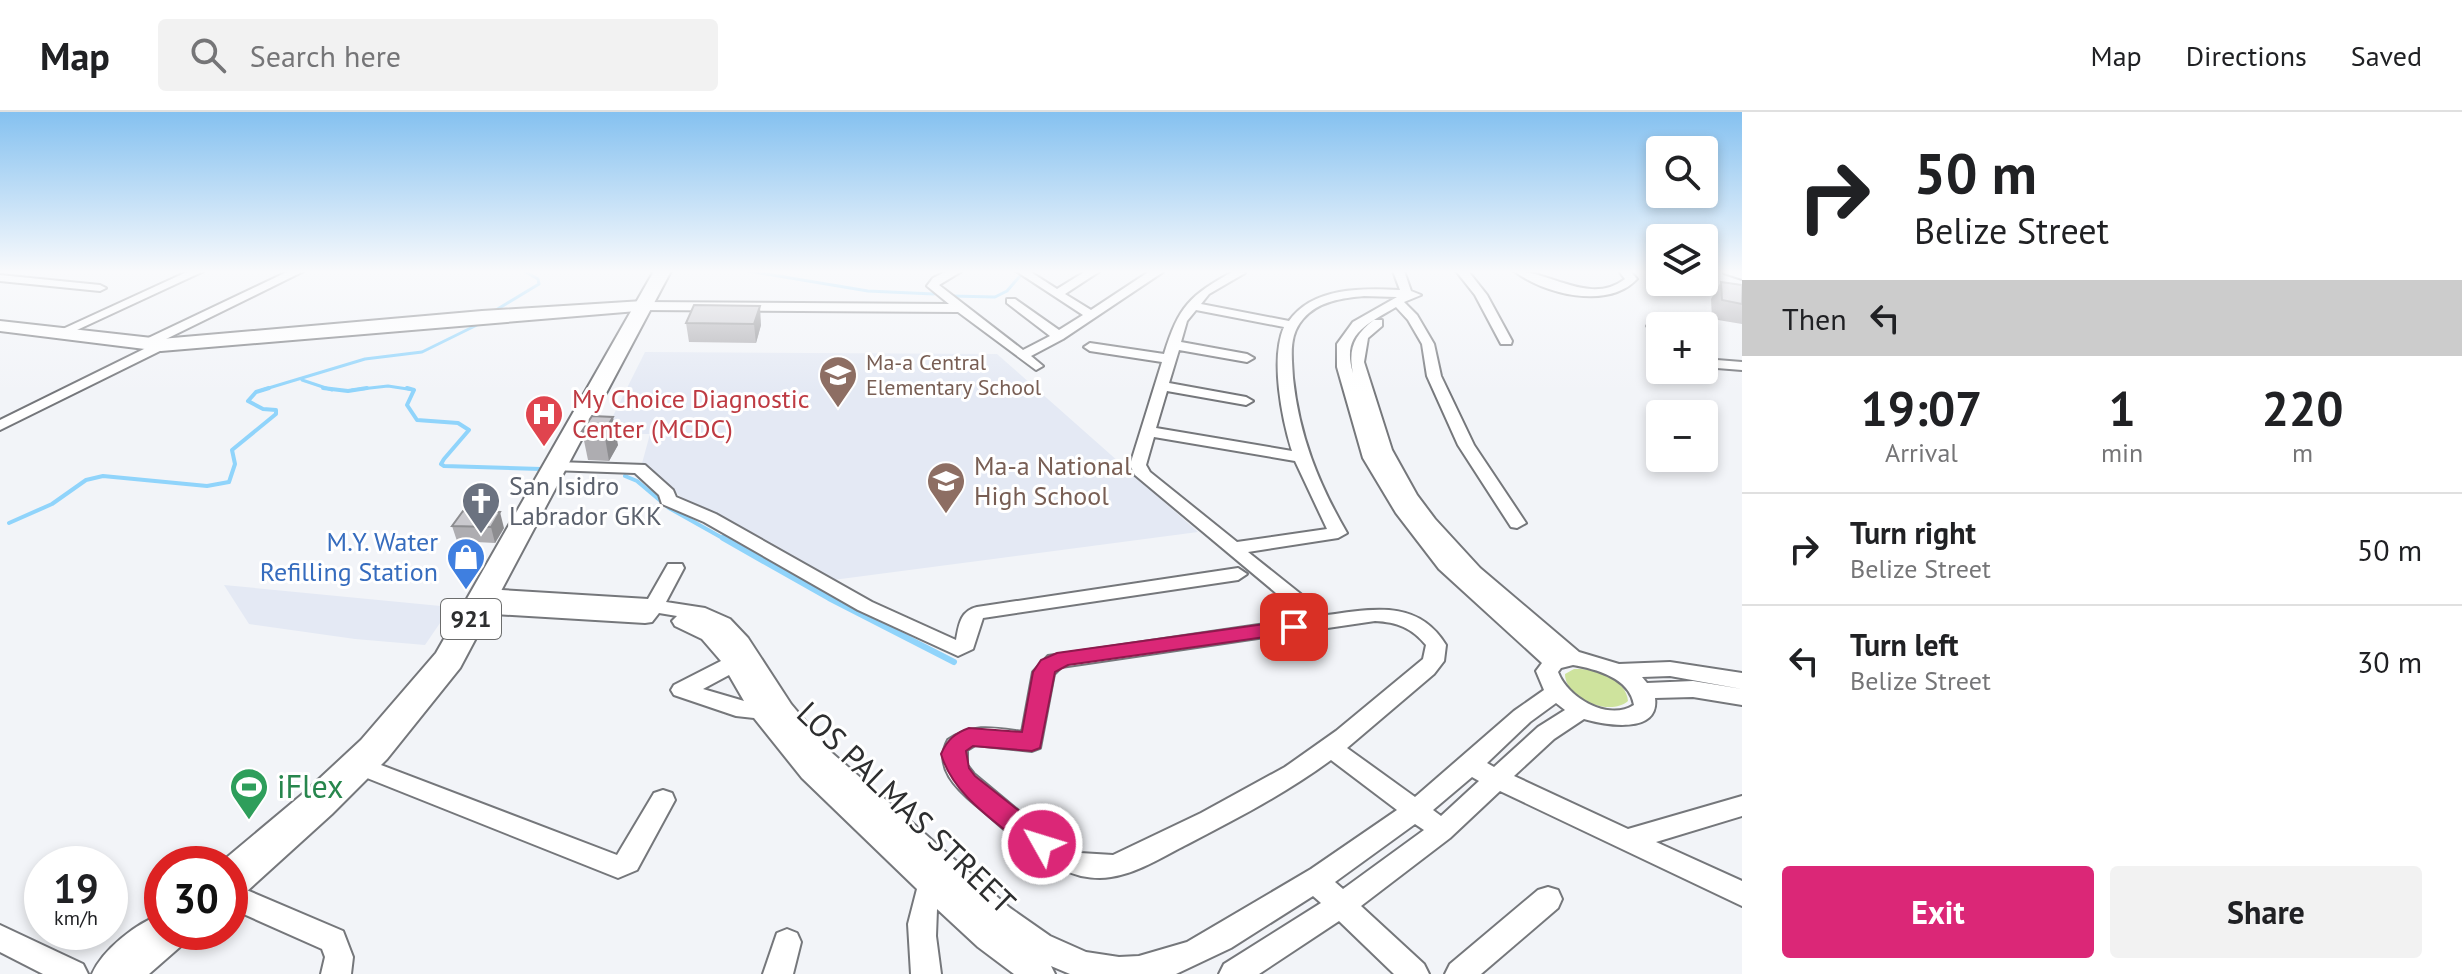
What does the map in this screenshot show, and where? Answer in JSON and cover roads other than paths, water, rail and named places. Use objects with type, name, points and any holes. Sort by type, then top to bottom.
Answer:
[{"type":"main road","name":"921","points":[[248,864],[360,766],[429,688],[482,601],[640,311]]},
{"type":"main road","points":[[115,974],[144,950]]},
{"type":"street","points":[[60,333],[109,311]]},
{"type":"street","points":[[0,426],[220,311]]},
{"type":"street","points":[[5,329],[155,344],[556,311]]},
{"type":"street","points":[[965,311],[1036,366]]},
{"type":"street","points":[[1025,311],[1059,336]]},
{"type":"street","points":[[1085,311],[1091,315]]},
{"type":"street","points":[[1023,355],[1097,311]]},
{"type":"street","points":[[1187,311],[1181,320],[1139,460],[1143,475],[1324,623]]},
{"type":"street","points":[[1222,311],[1291,325]]},
{"type":"street","points":[[1235,548],[1338,533],[1299,457],[1288,404],[1286,351],[1291,325],[1306,311]]},
{"type":"street","points":[[1385,311],[1350,330],[1342,352],[1371,458],[1394,498],[1438,556],[1479,597],[1564,660],[1617,671],[1670,669],[1742,681]]},
{"type":"street","points":[[1412,311],[1428,344],[1438,386],[1470,454],[1517,523]]},
{"type":"street","points":[[1488,311],[1506,341]]},
{"type":"street","points":[[1090,347],[1247,358]]},
{"type":"street","points":[[1718,364],[1742,366]]},
{"type":"street","points":[[1161,386],[1246,401]]},
{"type":"street","points":[[1147,431],[1299,457]]},
{"type":"street","points":[[557,467],[639,468],[667,494],[668,500],[710,518],[865,606],[958,649],[966,644],[970,620],[977,613],[1238,574]]},
{"type":"street","points":[[650,612],[675,568]]},
{"type":"street","name":"LOS PALMAS STREET","points":[[482,601],[710,617],[732,632],[741,660],[772,712],[839,774],[1018,962],[1040,974]]},
{"type":"street","points":[[1375,615],[1400,617],[1423,628],[1436,645],[1433,661],[1331,748],[1225,813],[1113,867],[1092,867],[1068,859],[1042,844],[958,772],[953,754],[956,746],[969,737],[1032,742],[1044,672],[1055,661],[1324,623],[1375,615]]},
{"type":"street","points":[[741,660],[682,690],[736,708],[772,712]]},
{"type":"street","points":[[1564,660],[1547,671],[1557,692],[1584,709],[1630,718],[1645,708],[1641,691],[1617,671]]},
{"type":"street","points":[[1641,691],[1693,689],[1742,697]]},
{"type":"street","name":"LOS PALMAS STREET","points":[[940,879],[1027,939],[1085,966],[1117,971],[1144,969],[1192,954],[1316,881],[1415,810],[1470,766],[1519,717],[1557,692]]},
{"type":"street","points":[[1234,974],[1342,906],[1442,830],[1499,780],[1546,732],[1584,709]]},
{"type":"street","points":[[1331,748],[1442,830]]},
{"type":"street","points":[[360,766],[618,867],[628,862],[663,800]]},
{"type":"street","points":[[1470,766],[1742,894]]},
{"type":"street","points":[[1626,840],[1742,806]]},
{"type":"street","points":[[926,974],[925,896],[940,879]]},
{"type":"street","points":[[1316,881],[1414,974]]},
{"type":"street","points":[[1460,974],[1548,899]]},
{"type":"street","points":[[248,902],[326,934],[338,950],[336,974]]},
{"type":"street","points":[[0,938],[73,974]]},
{"type":"street","points":[[778,974],[787,942]]},
{"type":"waterway","points":[[262,390],[365,359],[422,352],[483,322]]},
{"type":"waterway","points":[[302,380],[328,389]]},
{"type":"waterway","points":[[360,389],[388,386],[414,390]]},
{"type":"waterway","points":[[9,523],[52,504],[86,480],[103,476],[207,486],[229,482],[235,464],[232,450],[276,414],[276,410],[263,409],[248,401],[256,392],[269,388]]},
{"type":"waterway","points":[[323,388],[328,389]]},
{"type":"waterway","points":[[360,389],[367,388]]},
{"type":"waterway","points":[[407,388],[414,390]]},
{"type":"waterway","points":[[328,389],[360,389]]},
{"type":"waterway","points":[[328,389],[332,390]]},
{"type":"waterway","points":[[352,390],[360,389]]},
{"type":"waterway","points":[[414,390],[407,405],[417,420],[458,423],[469,430],[444,459],[441,464],[444,466],[541,469]]},
{"type":"waterway","points":[[625,476],[637,481],[669,508],[726,540]]},
{"type":"waterway","points":[[723,538],[829,598],[954,662]]},
{"type":"place","name":"Ma-a Central Elementary School","points":[[838,409]]},
{"type":"place","name":"My Choice Diagnostic Center (MCDC)","points":[[544,448]]},
{"type":"place","name":"Ma-a National High School","points":[[946,515]]},
{"type":"place","name":"San Isidro Labrador GKK","points":[[481,535]]},
{"type":"place","name":"M.Y. Water Refilling Station","points":[[466,591]]},
{"type":"place","name":"iFlex","points":[[249,821]]}]
